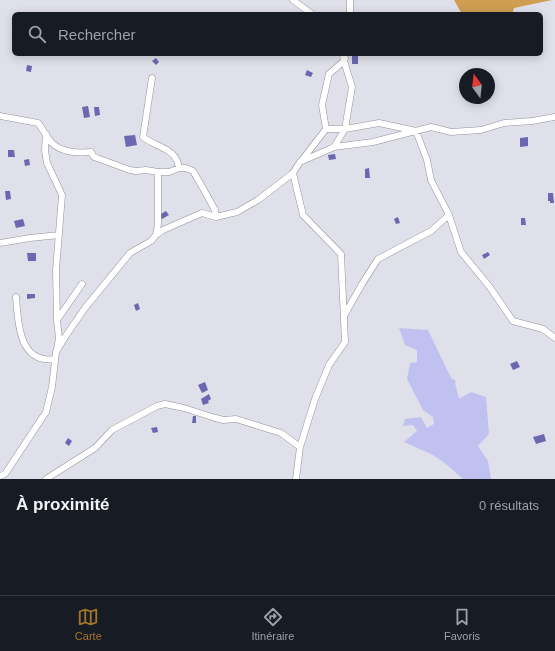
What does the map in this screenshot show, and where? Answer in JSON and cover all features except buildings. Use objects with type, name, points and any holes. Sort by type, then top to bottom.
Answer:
[{"type":"street","points":[[293,0],[309,12]]},
{"type":"street","points":[[350,0],[350,12]]},
{"type":"street","points":[[16,297],[18,323],[23,343],[34,355],[46,360],[56,355],[85,308],[130,253],[151,241],[163,230],[202,214],[216,217],[237,212],[258,200],[293,173],[326,129],[322,105],[329,74],[344,56]]},
{"type":"street","points":[[334,147],[345,129],[352,87],[344,56]]},
{"type":"street","points":[[152,78],[143,137],[148,142],[164,148],[176,157],[179,168]]},
{"type":"street","points":[[0,116],[38,123],[53,144],[65,150],[75,153],[91,152],[94,157],[136,172],[146,170],[169,172],[179,168],[186,168],[193,171],[215,210],[216,217]]},
{"type":"street","points":[[300,162],[334,147],[373,142],[432,128],[451,132],[481,130],[504,123],[532,121],[555,117]]},
{"type":"street","points":[[326,129],[345,129],[379,122],[416,131]]},
{"type":"street","points":[[416,131],[427,160],[431,180],[449,215],[462,252],[514,321],[543,329],[555,338]]},
{"type":"street","points":[[0,476],[5,474],[46,412],[52,387],[58,338],[56,270],[62,195],[47,164],[45,150],[46,134]]},
{"type":"street","points":[[156,235],[158,224],[158,172]]},
{"type":"street","points":[[293,173],[303,215],[341,254],[345,342],[329,365],[315,399],[300,447],[296,479]]},
{"type":"street","points":[[344,316],[378,259],[431,231],[449,215]]},
{"type":"street","points":[[0,242],[59,235]]},
{"type":"street","points":[[57,320],[82,284]]},
{"type":"street","points":[[46,479],[94,448],[112,430],[157,406],[165,404],[223,420],[236,419],[281,433],[290,438],[300,447]]},
{"type":"shaded area","points":[[454,0],[552,0],[514,8],[513,12],[461,12]]},
{"type":"water","points":[[399,328],[428,330],[451,378],[456,381],[455,383],[459,399],[471,392],[486,397],[489,434],[478,446],[488,461],[491,479],[463,479],[433,455],[404,442],[417,431],[413,425],[403,426],[405,419],[421,417],[427,428],[434,424],[433,417],[423,410],[407,379],[410,363],[417,362],[417,350],[405,345]]}]
